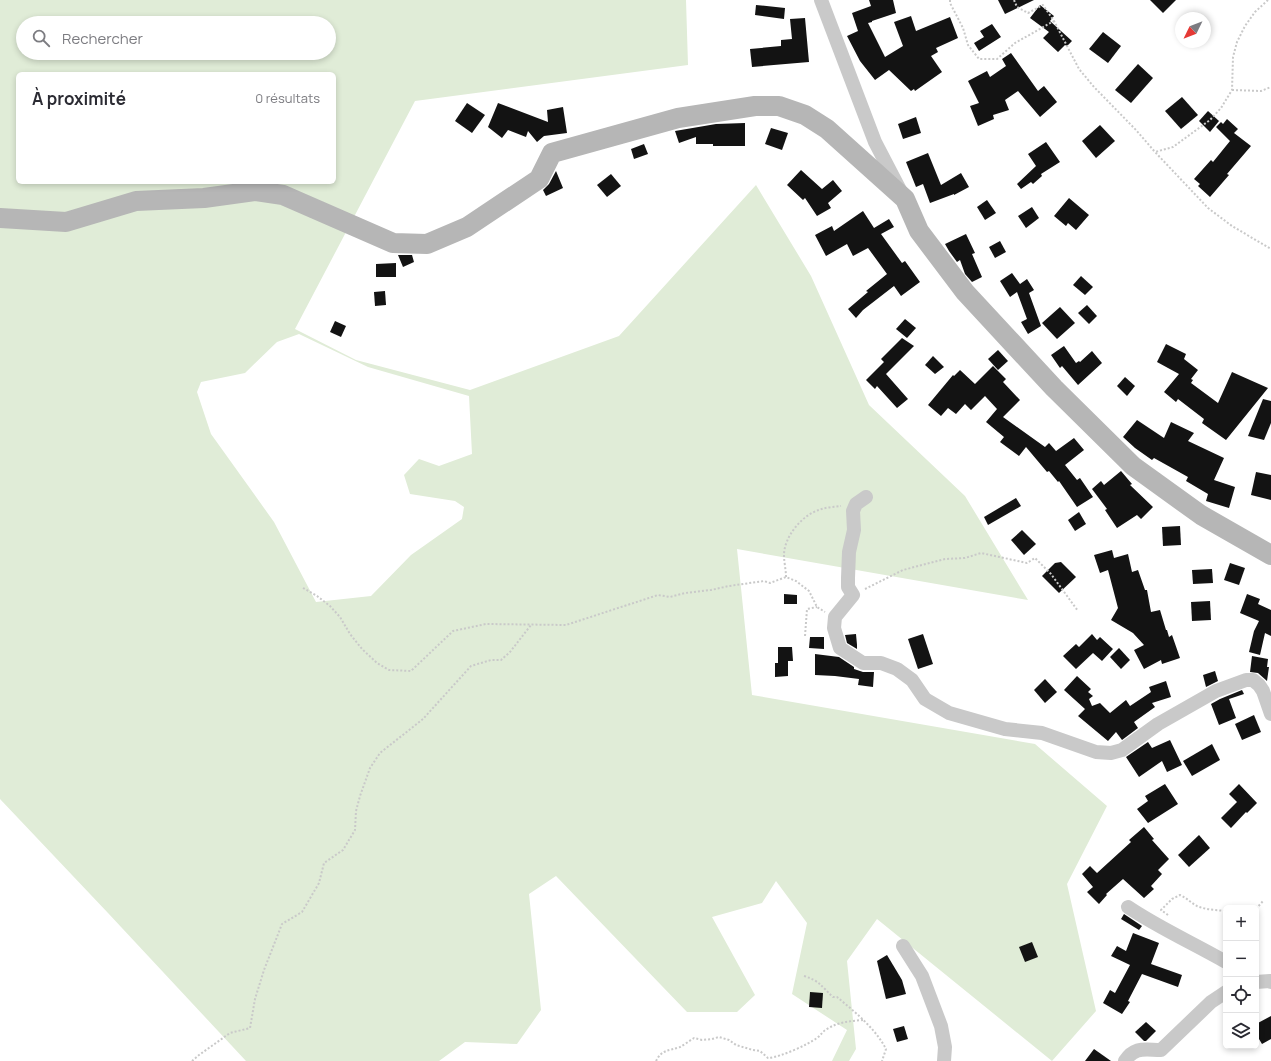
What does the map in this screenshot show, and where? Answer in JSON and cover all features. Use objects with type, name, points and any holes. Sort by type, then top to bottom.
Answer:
[{"type":"main road","points":[[0,218],[66,222],[136,201],[204,198],[256,191],[283,195],[393,243],[427,244],[467,227],[539,179],[552,153],[678,118],[755,106],[779,106],[805,115],[822,125],[905,199],[919,231],[965,292],[1054,388],[1133,466],[1201,515],[1271,555]]},
{"type":"street","points":[[821,0],[875,142],[905,199]]},
{"type":"street","points":[[861,501],[853,511],[854,530],[849,552],[848,586],[853,595],[835,617],[834,628],[840,648],[863,663],[881,663],[898,669],[912,680],[925,699],[950,714],[1005,729],[1042,733],[1096,752],[1111,753],[1122,750],[1158,724],[1216,691],[1246,680],[1254,680],[1259,685],[1263,691],[1271,714]]},
{"type":"street","points":[[1128,906],[1144,918],[1170,933],[1202,948],[1223,960]]},
{"type":"street","points":[[903,946],[922,976],[941,1026],[945,1047],[944,1061]]},
{"type":"street","points":[[1125,1061],[1130,1054],[1136,1050],[1161,1050],[1211,1002],[1223,994]]},
{"type":"path","points":[[950,0],[950,3],[963,28],[968,45],[979,60],[997,59],[1015,43],[1054,21]]},
{"type":"path","points":[[1014,0],[1017,7],[1028,13],[1043,5],[1054,21],[1079,69],[1094,88],[1136,130],[1208,208],[1232,226],[1271,248]]},
{"type":"path","points":[[1155,152],[1173,147],[1210,120],[1221,108],[1232,90],[1233,57],[1237,42],[1254,12],[1268,0]]},
{"type":"path","points":[[1232,90],[1261,91],[1271,87]]},
{"type":"path","points":[[786,577],[784,553],[791,533],[799,523],[810,514],[820,509],[861,501]]},
{"type":"path","points":[[853,595],[903,570],[945,559],[965,558],[980,553],[1027,563],[1035,558],[1051,574],[1078,611]]},
{"type":"path","points":[[303,588],[330,606],[340,617],[350,634],[362,649],[377,663],[389,670],[411,671],[453,631],[486,624],[566,625],[658,595],[670,597],[685,593],[764,581],[770,583],[786,577],[796,581],[809,590],[817,607]]},
{"type":"path","points":[[805,636],[807,608],[817,607],[835,617]]},
{"type":"path","points":[[192,1061],[230,1033],[250,1028],[255,999],[264,970],[282,924],[302,912],[319,882],[324,863],[343,850],[355,830],[356,811],[360,796],[370,768],[380,753],[423,719],[471,666],[491,660],[501,660],[510,652],[531,625]]},
{"type":"path","points":[[1170,933],[1173,924],[1168,914],[1161,910],[1172,899],[1180,895],[1188,898],[1196,905],[1223,911]]},
{"type":"path","points":[[1259,906],[1263,901]]},
{"type":"path","points":[[804,976],[815,979],[833,997],[837,997],[863,1020],[881,1039],[886,1050],[882,1061]]},
{"type":"path","points":[[656,1061],[659,1055],[665,1051],[681,1046],[694,1038],[702,1040],[719,1038],[729,1040],[736,1044],[760,1051],[768,1058],[774,1058],[803,1047],[818,1037],[826,1029],[842,1022],[863,1020]]},
{"type":"green space","points":[[0,0],[686,0],[688,65],[415,101],[295,329],[356,360],[470,390],[619,336],[756,185],[811,276],[869,405],[965,496],[1028,600],[737,549],[752,695],[1035,744],[1107,806],[1067,884],[1096,1011],[1052,1061],[877,919],[847,961],[856,1049],[849,1061],[832,1061],[847,1030],[792,994],[807,923],[776,881],[762,903],[712,917],[755,995],[737,1012],[687,1012],[556,876],[529,894],[541,1010],[517,1044],[465,1042],[439,1061],[246,1061],[0,799]],"holes":[[[299,334],[368,367],[469,396],[472,454],[439,466],[419,459],[404,475],[410,494],[455,501],[464,507],[462,519],[411,555],[371,596],[316,602],[274,522],[211,434],[197,392],[201,382],[245,373],[277,342]]]},
{"type":"building","points":[[869,0],[893,0],[896,13],[868,23],[885,57],[903,46],[894,22],[911,16],[916,31],[950,17],[958,38],[936,48],[938,52],[931,56],[942,72],[915,91],[914,89],[911,91],[889,70],[875,80],[860,61],[847,36],[858,31],[852,13],[871,6]]},
{"type":"building","points":[[998,0],[1034,0],[1005,14]]},
{"type":"building","points":[[1150,0],[1176,0],[1163,13]]},
{"type":"building","points":[[756,5],[785,8],[784,19],[755,15]]},
{"type":"building","points":[[1040,5],[1054,16],[1050,21],[1072,41],[1058,52],[1043,38],[1049,32],[1030,18]]},
{"type":"building","points":[[805,18],[809,62],[752,67],[750,49],[781,46],[781,40],[792,39],[790,19]]},
{"type":"building","points":[[992,24],[1001,37],[979,51],[974,43],[984,37],[980,31]]},
{"type":"building","points":[[1103,32],[1121,46],[1108,63],[1089,49]]},
{"type":"building","points":[[1011,53],[1038,91],[1044,86],[1057,102],[1040,117],[1018,91],[1005,100],[1009,110],[993,115],[994,119],[978,126],[970,106],[979,103],[968,81],[987,71],[990,77],[1006,66],[1002,59]]},
{"type":"building","points":[[1138,64],[1153,78],[1131,103],[1115,90]]},
{"type":"building","points":[[1182,97],[1198,115],[1181,129],[1165,111]]},
{"type":"building","points":[[467,103],[485,115],[472,133],[455,121]]},
{"type":"building","points":[[498,103],[548,122],[547,110],[563,107],[567,133],[544,136],[537,142],[528,131],[526,137],[508,130],[502,138],[488,127]]},
{"type":"building","points":[[1208,111],[1219,121],[1210,132],[1199,121]]},
{"type":"building","points":[[916,117],[921,133],[903,139],[898,124]]},
{"type":"building","points":[[1227,119],[1238,129],[1234,133],[1251,146],[1210,197],[1198,186],[1200,184],[1194,179],[1211,160],[1213,162],[1230,141],[1216,127],[1221,122],[1223,124]]},
{"type":"building","points":[[745,123],[745,146],[713,146],[713,144],[696,144],[696,137],[679,143],[675,131],[716,124]]},
{"type":"building","points":[[1100,125],[1115,141],[1096,158],[1082,141]]},
{"type":"building","points":[[771,128],[788,133],[782,150],[765,144]]},
{"type":"building","points":[[1046,142],[1060,162],[1041,174],[1042,176],[1033,184],[1031,182],[1021,189],[1017,184],[1036,166],[1028,154]]},
{"type":"building","points":[[644,144],[648,154],[634,159],[631,149]]},
{"type":"building","points":[[928,153],[941,185],[961,173],[969,187],[954,195],[930,203],[923,184],[916,187],[906,162]]},
{"type":"building","points":[[801,170],[822,189],[833,180],[842,191],[828,203],[831,208],[817,216],[805,198],[803,200],[787,185]]},
{"type":"building","points":[[556,171],[563,188],[546,196],[543,190],[549,184]]},
{"type":"building","points":[[611,174],[621,186],[607,197],[597,185]]},
{"type":"building","points":[[1069,198],[1089,215],[1076,230],[1068,223],[1066,226],[1054,216]]},
{"type":"building","points":[[987,200],[996,213],[985,220],[977,207]]},
{"type":"building","points":[[1032,207],[1039,218],[1026,228],[1018,216]]},
{"type":"building","points":[[863,211],[874,228],[889,219],[894,227],[881,234],[902,263],[905,261],[920,282],[901,296],[894,286],[863,310],[856,318],[848,309],[868,292],[866,291],[887,274],[868,248],[853,256],[847,244],[826,256],[815,235],[832,226],[834,231]]},
{"type":"building","points":[[966,234],[975,253],[972,254],[982,277],[972,282],[965,274],[960,260],[957,262],[945,244]]},
{"type":"building","points":[[1000,241],[1006,252],[995,258],[989,247]]},
{"type":"building","points":[[398,255],[412,255],[414,262],[403,267]]},
{"type":"building","points":[[396,263],[396,277],[376,277],[376,264]]},
{"type":"building","points":[[1012,273],[1020,284],[1027,279],[1034,290],[1029,293],[1041,326],[1028,334],[1021,322],[1027,319],[1017,292],[1010,297],[1000,281]]},
{"type":"building","points":[[1081,276],[1093,287],[1085,295],[1073,285]]},
{"type":"building","points":[[385,291],[386,305],[375,306],[374,292]]},
{"type":"building","points":[[1087,305],[1097,316],[1089,324],[1078,313]]},
{"type":"building","points":[[1060,307],[1075,323],[1057,339],[1042,323]]},
{"type":"building","points":[[905,319],[916,328],[907,338],[896,329]]},
{"type":"building","points":[[335,321],[346,326],[341,337],[330,332]]},
{"type":"building","points":[[902,338],[914,346],[886,374],[908,399],[897,408],[877,386],[875,389],[866,380],[884,362],[881,359]]},
{"type":"building","points":[[1166,344],[1186,354],[1184,359],[1198,370],[1191,379],[1193,380],[1191,383],[1218,403],[1232,372],[1268,388],[1226,440],[1202,423],[1204,419],[1178,399],[1176,402],[1164,392],[1179,374],[1157,362]]},
{"type":"building","points":[[1064,346],[1076,363],[1079,361],[1080,362],[1092,351],[1102,363],[1078,385],[1062,366],[1060,368],[1051,355]]},
{"type":"building","points":[[998,350],[1008,361],[998,370],[988,359]]},
{"type":"building","points":[[933,356],[944,367],[935,374],[925,365]]},
{"type":"building","points":[[993,366],[1006,379],[1003,382],[1020,400],[1003,417],[1045,447],[1049,443],[1056,451],[1074,438],[1084,450],[1065,465],[1077,480],[1080,478],[1093,497],[1077,507],[1059,481],[1058,482],[1049,471],[1047,472],[1026,447],[1019,456],[1000,442],[1004,437],[986,422],[997,409],[985,396],[971,410],[965,404],[956,414],[948,408],[941,416],[928,405],[953,375],[954,376],[960,370],[975,384]]},
{"type":"building","points":[[1125,377],[1135,386],[1127,396],[1117,386]]},
{"type":"building","points":[[1263,399],[1271,401],[1271,423],[1264,440],[1248,436]]},
{"type":"building","points":[[1137,420],[1164,438],[1171,422],[1194,433],[1188,441],[1224,458],[1214,480],[1235,487],[1229,508],[1206,501],[1208,494],[1186,481],[1188,477],[1154,458],[1152,460],[1123,437]]},
{"type":"building","points":[[1121,471],[1132,484],[1130,485],[1153,507],[1141,519],[1137,515],[1117,528],[1105,510],[1107,509],[1092,489],[1101,481],[1104,485]]},
{"type":"building","points":[[1256,472],[1271,475],[1271,500],[1251,495]]},
{"type":"building","points":[[1016,498],[1021,506],[988,525],[984,517]]},
{"type":"building","points":[[1079,512],[1086,524],[1075,531],[1068,520]]},
{"type":"building","points":[[1180,526],[1181,545],[1163,546],[1162,527]]},
{"type":"building","points":[[1022,530],[1036,544],[1024,555],[1011,540]]},
{"type":"building","points":[[1112,550],[1114,558],[1128,554],[1132,572],[1138,570],[1145,590],[1147,590],[1151,612],[1160,610],[1166,630],[1169,637],[1172,635],[1180,658],[1162,664],[1161,660],[1144,669],[1134,650],[1144,645],[1133,633],[1111,620],[1118,608],[1108,570],[1100,573],[1094,555]]},
{"type":"building","points":[[1061,562],[1076,577],[1059,593],[1042,576],[1055,563]]},
{"type":"building","points":[[1230,563],[1245,568],[1239,585],[1224,580]]},
{"type":"building","points":[[1212,569],[1213,583],[1193,584],[1192,570]]},
{"type":"building","points":[[784,594],[797,595],[797,604],[784,604]]},
{"type":"building","points":[[1247,594],[1260,599],[1258,604],[1271,610],[1271,636],[1265,633],[1260,655],[1249,652],[1254,631],[1259,621],[1240,613]]},
{"type":"building","points":[[1210,601],[1211,620],[1192,621],[1191,602]]},
{"type":"building","points":[[856,634],[857,649],[847,643],[845,635]]},
{"type":"building","points":[[923,634],[933,664],[918,669],[908,639]]},
{"type":"building","points":[[1092,634],[1097,640],[1100,637],[1113,649],[1102,661],[1093,653],[1076,669],[1063,656],[1076,644],[1079,647]]},
{"type":"building","points":[[810,637],[824,637],[824,649],[809,648]]},
{"type":"building","points":[[778,647],[792,647],[793,661],[788,661],[788,676],[775,677],[775,663],[778,663]]},
{"type":"building","points":[[1119,648],[1130,660],[1121,669],[1110,657]]},
{"type":"building","points":[[815,654],[839,657],[854,667],[854,669],[863,672],[874,672],[873,687],[858,685],[859,679],[815,675]]},
{"type":"building","points":[[1252,656],[1268,659],[1267,667],[1269,667],[1267,681],[1258,673],[1250,672]]},
{"type":"building","points":[[1215,671],[1218,681],[1206,687],[1203,675]]},
{"type":"building","points":[[1077,676],[1091,689],[1088,692],[1093,696],[1089,699],[1092,706],[1100,703],[1110,713],[1126,700],[1130,706],[1151,692],[1149,687],[1166,681],[1171,697],[1152,703],[1155,707],[1134,722],[1138,728],[1122,740],[1116,732],[1108,741],[1078,716],[1085,709],[1064,690]]},
{"type":"building","points":[[1045,679],[1057,692],[1045,703],[1034,690]]},
{"type":"building","points":[[1242,690],[1244,694],[1229,699],[1236,718],[1219,725],[1211,704]]},
{"type":"building","points":[[1254,715],[1261,732],[1242,740],[1235,724]]},
{"type":"building","points":[[1170,740],[1182,765],[1167,772],[1162,761],[1139,777],[1126,757],[1148,742],[1152,748]]},
{"type":"building","points":[[1212,744],[1220,760],[1192,776],[1183,761]]},
{"type":"building","points":[[1165,784],[1178,804],[1148,823],[1137,809],[1148,801],[1145,796]]},
{"type":"building","points":[[1239,784],[1257,803],[1231,828],[1221,818],[1237,802],[1229,794]]},
{"type":"building","points":[[1144,827],[1154,839],[1152,840],[1169,859],[1158,870],[1162,874],[1151,886],[1154,889],[1144,898],[1123,879],[1106,894],[1107,895],[1099,904],[1087,892],[1093,887],[1082,874],[1090,866],[1097,873],[1131,842],[1129,840]]},
{"type":"building","points":[[1199,835],[1210,848],[1189,867],[1178,855]]},
{"type":"building","points":[[1124,914],[1142,926],[1139,930],[1121,919]]},
{"type":"building","points":[[1133,933],[1159,943],[1151,964],[1182,975],[1178,987],[1142,974],[1128,1001],[1130,1002],[1122,1014],[1103,1003],[1110,990],[1115,993],[1130,965],[1111,956],[1117,946],[1126,951]]},
{"type":"building","points":[[1032,942],[1038,957],[1025,962],[1019,947]]},
{"type":"building","points":[[887,955],[902,980],[906,994],[886,999],[877,961]]},
{"type":"building","points":[[810,992],[823,993],[822,1008],[809,1007]]},
{"type":"building","points":[[1271,1016],[1271,1039],[1262,1044],[1259,1039],[1259,1022]]},
{"type":"building","points":[[1146,1022],[1156,1031],[1146,1041],[1144,1041],[1135,1032]]},
{"type":"building","points":[[904,1026],[908,1039],[897,1042],[893,1029]]},
{"type":"building","points":[[1094,1049],[1111,1061],[1085,1061]]}]
